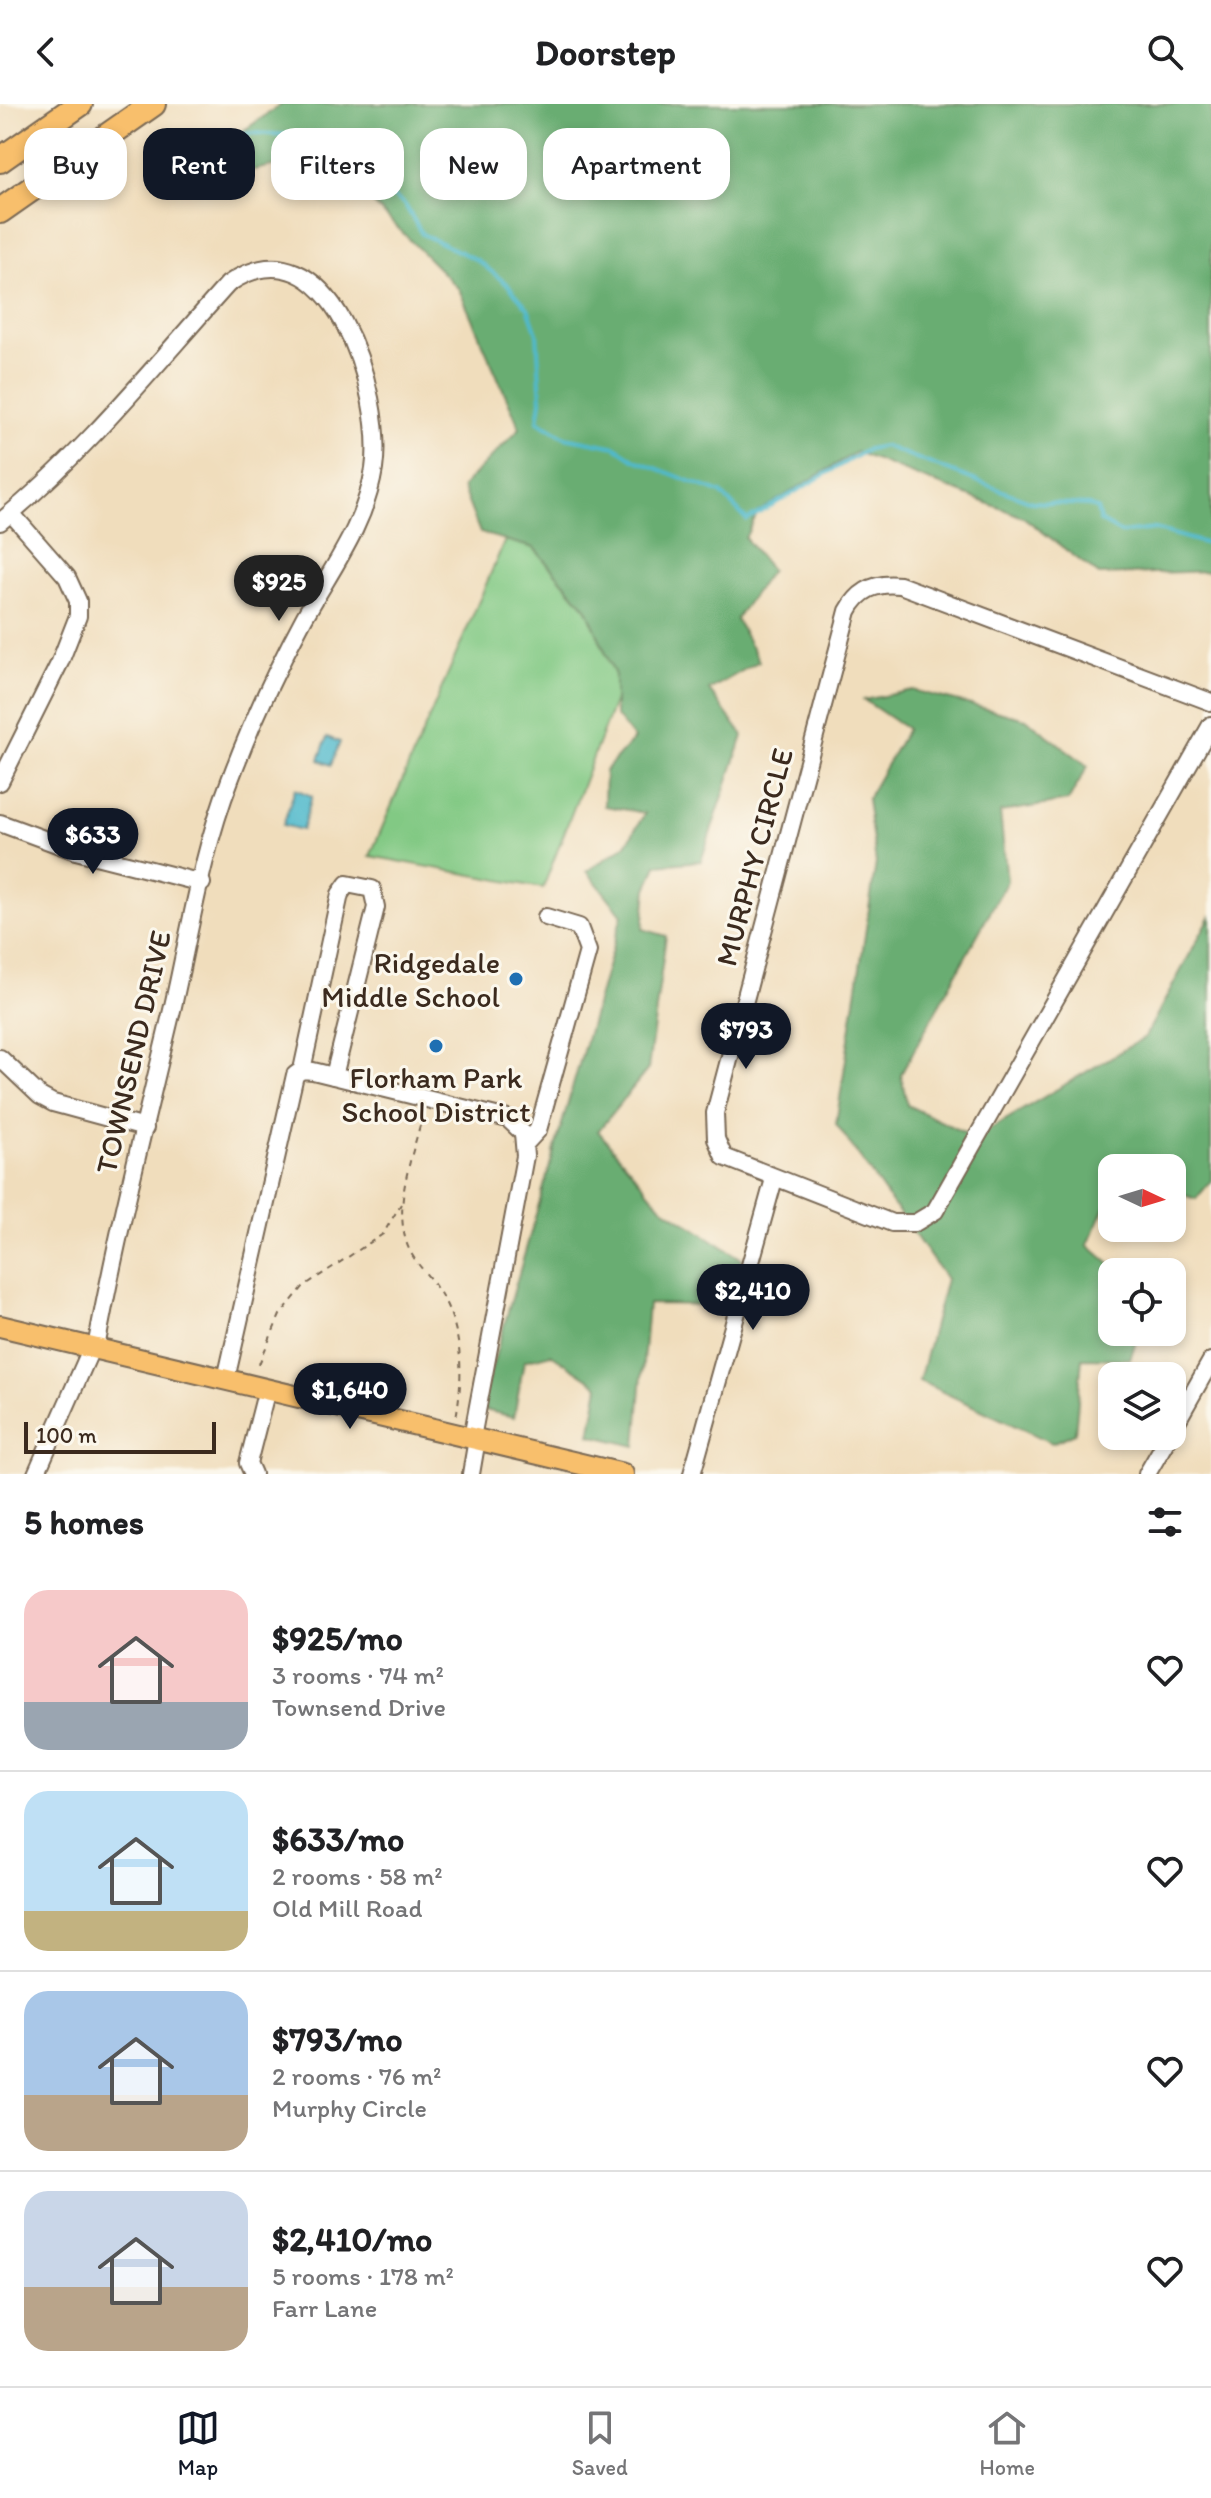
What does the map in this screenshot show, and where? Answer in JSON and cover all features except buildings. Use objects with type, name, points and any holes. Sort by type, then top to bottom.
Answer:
[{"type":"highway","points":[[0,160],[80,104]]},
{"type":"highway","points":[[0,211],[153,104]]},
{"type":"main road","points":[[0,1326],[623,1474]]},
{"type":"street","name":"TOWNSEND DRIVE","points":[[5,518],[82,445],[228,284],[240,275],[282,268],[309,278],[325,295],[356,349],[372,399],[376,445],[371,483],[355,531],[299,628],[251,725],[222,801],[94,1348],[36,1474]]},
{"type":"street","points":[[0,782],[65,651],[78,616],[78,601],[67,577],[5,518]]},
{"type":"street","name":"MURPHY CIRCLE","points":[[1211,702],[900,585],[877,585],[859,595],[848,611],[715,1113],[716,1139],[724,1157],[892,1223],[915,1223],[935,1211],[1211,725]]},
{"type":"street","points":[[0,823],[76,851],[202,883]]},
{"type":"street","points":[[226,1379],[295,1075],[302,1070],[340,894],[347,884],[359,884],[372,889],[376,907],[334,1076]]},
{"type":"street","points":[[526,1143],[538,1130],[588,951],[579,927],[546,917]]},
{"type":"street","points":[[0,1058],[40,1096],[53,1103],[145,1128]]},
{"type":"street","points":[[302,1070],[508,1119],[523,1133],[526,1143],[471,1474]]},
{"type":"street","points":[[692,1474],[774,1179]]},
{"type":"street","points":[[1186,1405],[1211,1361]]},
{"type":"street","points":[[253,1474],[248,1463],[267,1389]]},
{"type":"street","points":[[1147,1474],[1161,1450]]},
{"type":"path","points":[[259,1364],[280,1315],[304,1286],[383,1234],[402,1203],[425,1106]]},
{"type":"path","points":[[402,1203],[406,1241],[447,1306],[458,1337],[461,1367],[456,1418]]},
{"type":"green space","points":[[282,104],[1211,104],[1211,571],[1099,575],[1023,517],[856,452],[758,512],[745,538],[771,570],[736,619],[759,661],[709,690],[743,736],[701,861],[657,865],[647,889],[643,929],[666,936],[648,1069],[598,1131],[662,1207],[742,1259],[721,1305],[648,1304],[636,1446],[590,1435],[599,1386],[551,1354],[524,1361],[514,1417],[480,1409],[622,915],[587,871],[626,845],[645,813],[604,806],[605,771],[634,739],[615,715],[615,675],[587,609],[534,548],[480,533],[462,487],[520,428],[459,289],[370,200],[404,200],[404,128],[271,128],[271,166],[255,170],[255,128],[247,128]]},
{"type":"green space","points":[[505,540],[534,548],[587,609],[615,675],[615,700],[543,888],[370,856]]},
{"type":"green space","points":[[912,690],[1026,719],[1088,766],[1068,801],[1000,812],[1007,881],[901,1074],[907,1105],[975,1138],[1145,1037],[1211,915],[1211,1181],[1196,1199],[1186,1196],[1186,1154],[1098,1154],[1098,1223],[1088,1245],[1103,1258],[1098,1258],[1098,1346],[1134,1346],[1130,1359],[1082,1358],[1075,1433],[1052,1443],[919,1381],[946,1279],[836,1124],[876,863],[867,799],[907,729],[864,700]]},
{"type":"water","points":[[327,737],[340,742],[331,765],[319,760]]},
{"type":"water","points":[[295,789],[312,796],[302,830],[283,825]]},
{"type":"waterway","points":[[255,133],[311,136],[333,148],[405,205],[422,234],[477,260],[508,285],[528,308],[537,333],[541,401],[538,421],[565,437],[616,447],[635,460],[721,493],[747,520],[868,449],[884,446],[1032,502],[1089,505],[1097,509],[1100,521],[1121,533],[1155,529],[1211,545]]},
{"type":"place","name":"Ridgedale Middle School","points":[[516,979]]},
{"type":"place","name":"Florham Park School District","points":[[436,1046]]}]
